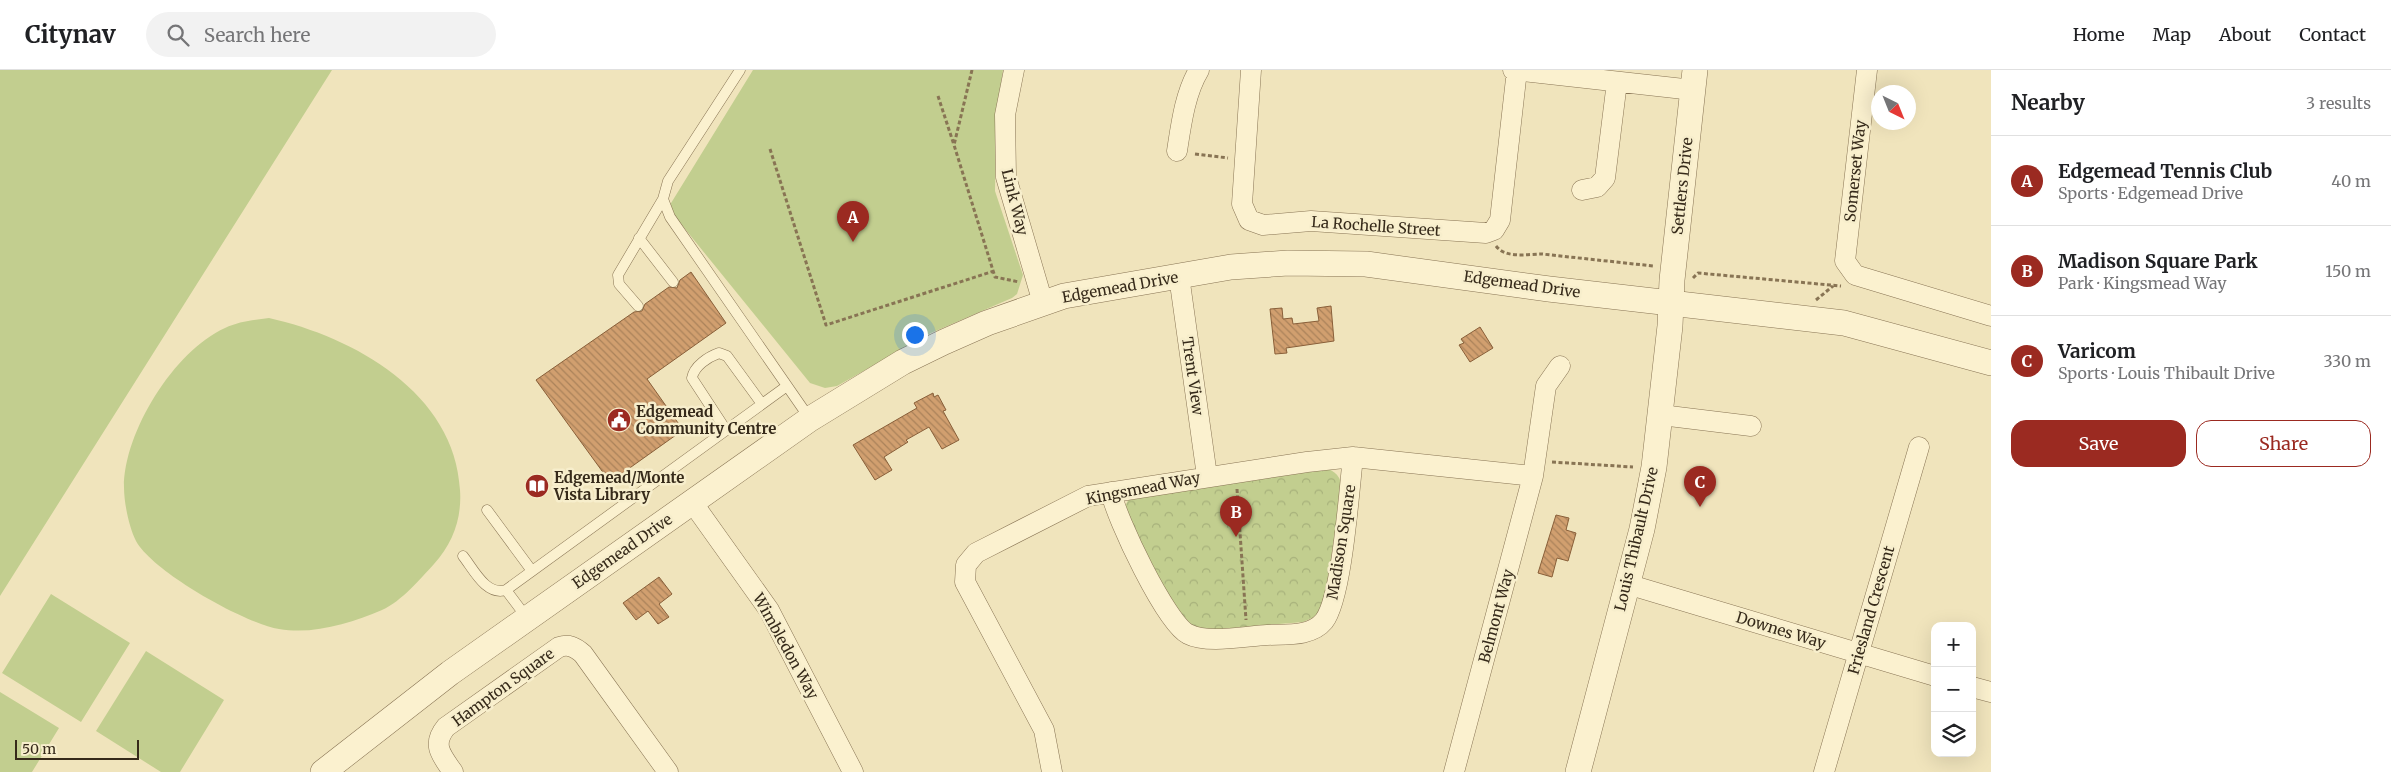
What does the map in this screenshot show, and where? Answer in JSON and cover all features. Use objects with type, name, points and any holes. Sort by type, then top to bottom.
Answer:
[{"type":"street","name":"Link Way","points":[[1014,70],[1005,115],[1006,177],[1043,303]]},
{"type":"street","points":[[1177,151],[1182,116],[1199,70]]},
{"type":"street","name":"La Rochelle Street","points":[[1250,70],[1242,204],[1246,216],[1255,223],[1263,225],[1311,221],[1490,232],[1497,226],[1500,220],[1517,70]]},
{"type":"street","points":[[1513,70],[1618,82],[1694,80]]},
{"type":"street","name":"Somerset Way","points":[[1848,278],[1845,261],[1867,70]]},
{"type":"street","name":"Settlers Drive","points":[[1670,301],[1694,80]]},
{"type":"street","points":[[1582,190],[1597,187],[1607,174],[1618,82]]},
{"type":"street","name":"Edgemead Drive","points":[[323,772],[450,673],[810,419],[911,358],[987,323],[1064,296],[1231,267],[1288,263],[1366,264],[1549,289],[1670,301],[1844,323],[1991,363]]},
{"type":"street","points":[[1848,278],[1855,275],[1991,316]]},
{"type":"street","name":"Trent View","points":[[1179,276],[1207,476]]},
{"type":"street","name":"Louis Thibault Drive","points":[[1578,772],[1642,529],[1654,467],[1661,416],[1670,326],[1670,301]]},
{"type":"street","name":"Belmont Way","points":[[1454,772],[1535,468],[1546,386],[1560,366]]},
{"type":"street","points":[[1661,416],[1751,426]]},
{"type":"street","name":"Friesland Crescent","points":[[1824,772],[1919,447]]},
{"type":"street","name":"Kingsmead Way","points":[[1052,772],[1044,730],[965,582],[964,573],[966,565],[976,553],[1088,496],[1207,476],[1353,457],[1535,468]]},
{"type":"street","name":"Madison Square","points":[[1111,492],[1114,506],[1134,549],[1165,608],[1182,630],[1202,639],[1308,631],[1320,625],[1328,615],[1340,562],[1353,457]]},
{"type":"street","name":"Wimbledon Way","points":[[692,502],[769,610],[853,772]]},
{"type":"street","name":"Downes Way","points":[[1627,584],[1931,675]]},
{"type":"street","name":"Hampton Square","points":[[453,772],[438,748],[439,738],[446,727],[559,647],[566,645],[573,647],[583,654],[668,772]]},
{"type":"street","points":[[1976,688],[1991,692]]},
{"type":"lane","points":[[638,306],[617,280],[621,267],[663,199],[668,181],[740,70]]},
{"type":"lane","points":[[663,199],[670,217],[810,419]]},
{"type":"lane","points":[[639,238],[672,282]]},
{"type":"lane","points":[[726,430],[692,378],[694,370],[712,356],[719,353],[727,356],[762,404]]},
{"type":"lane","points":[[463,556],[488,588],[499,592],[506,590],[787,386]]},
{"type":"lane","points":[[488,510],[532,571]]},
{"type":"lane","points":[[506,590],[527,618]]},
{"type":"path","points":[[954,146],[972,70]]},
{"type":"path","points":[[938,96],[995,277],[1022,282]]},
{"type":"path","points":[[770,149],[826,325],[994,271]]},
{"type":"path","points":[[1177,151],[1245,161]]},
{"type":"path","points":[[1493,243],[1502,252],[1526,256],[1542,254],[1662,267]]},
{"type":"path","points":[[1690,280],[1698,273],[1833,286]]},
{"type":"path","points":[[1814,302],[1833,286],[1848,278]]},
{"type":"path","points":[[1535,468],[1654,467]]},
{"type":"path","points":[[1236,472],[1247,636]]},
{"type":"green space","points":[[0,70],[332,70],[0,596]]},
{"type":"green space","points":[[753,70],[1003,70],[996,119],[995,191],[1023,275],[1017,294],[1012,298],[931,333],[837,386],[825,388],[810,383],[668,208]]},
{"type":"green space","points":[[269,318],[334,339],[365,355],[394,375],[420,398],[440,425],[454,456],[460,490],[458,520],[451,539],[441,556],[397,601],[382,610],[332,627],[306,630],[279,629],[264,625],[223,607],[179,581],[161,567],[136,541],[129,522],[124,493],[126,465],[133,442],[155,396],[188,355],[206,339],[225,328],[241,322]]},
{"type":"green space","points":[[1320,467],[1334,472],[1342,486],[1325,599],[1319,615],[1303,622],[1197,631],[1182,624],[1126,515],[1125,506],[1130,497]]},
{"type":"green space","points":[[51,594],[130,643],[81,722],[2,673]]},
{"type":"green space","points":[[146,651],[224,700],[180,772],[161,772],[96,731]]},
{"type":"green space","points":[[0,692],[59,728],[32,772],[0,772]]},
{"type":"building","points":[[691,272],[726,323],[647,379],[683,430],[610,482],[536,380],[634,312],[642,311],[645,304],[669,287],[677,288],[680,280]]},
{"type":"building","points":[[1331,306],[1334,341],[1286,348],[1287,353],[1275,354],[1270,309],[1282,308],[1283,319],[1292,318],[1293,324],[1319,321],[1317,308]]},
{"type":"building","points":[[1480,327],[1493,348],[1470,362],[1459,345],[1464,343],[1461,339]]},
{"type":"building","points":[[933,393],[934,397],[938,395],[946,410],[943,411],[959,440],[942,449],[929,427],[906,440],[908,442],[884,457],[892,470],[875,480],[853,445],[917,408],[914,403]]},
{"type":"building","points":[[1556,515],[1569,518],[1566,530],[1576,533],[1568,561],[1557,558],[1552,577],[1538,573]]},
{"type":"building","points":[[659,577],[672,594],[659,604],[669,617],[658,624],[648,611],[636,620],[623,603]]},
{"type":"place","name":"Edgemead Tennis Club","points":[[853,242]]},
{"type":"place","name":"Edgemead Community Centre","points":[[619,420]]},
{"type":"place","name":"Edgemead/Monte Vista Library","points":[[537,486]]},
{"type":"place","name":"Varicom","points":[[1700,507]]},
{"type":"place","name":"Madison Square Park","points":[[1236,537]]}]
